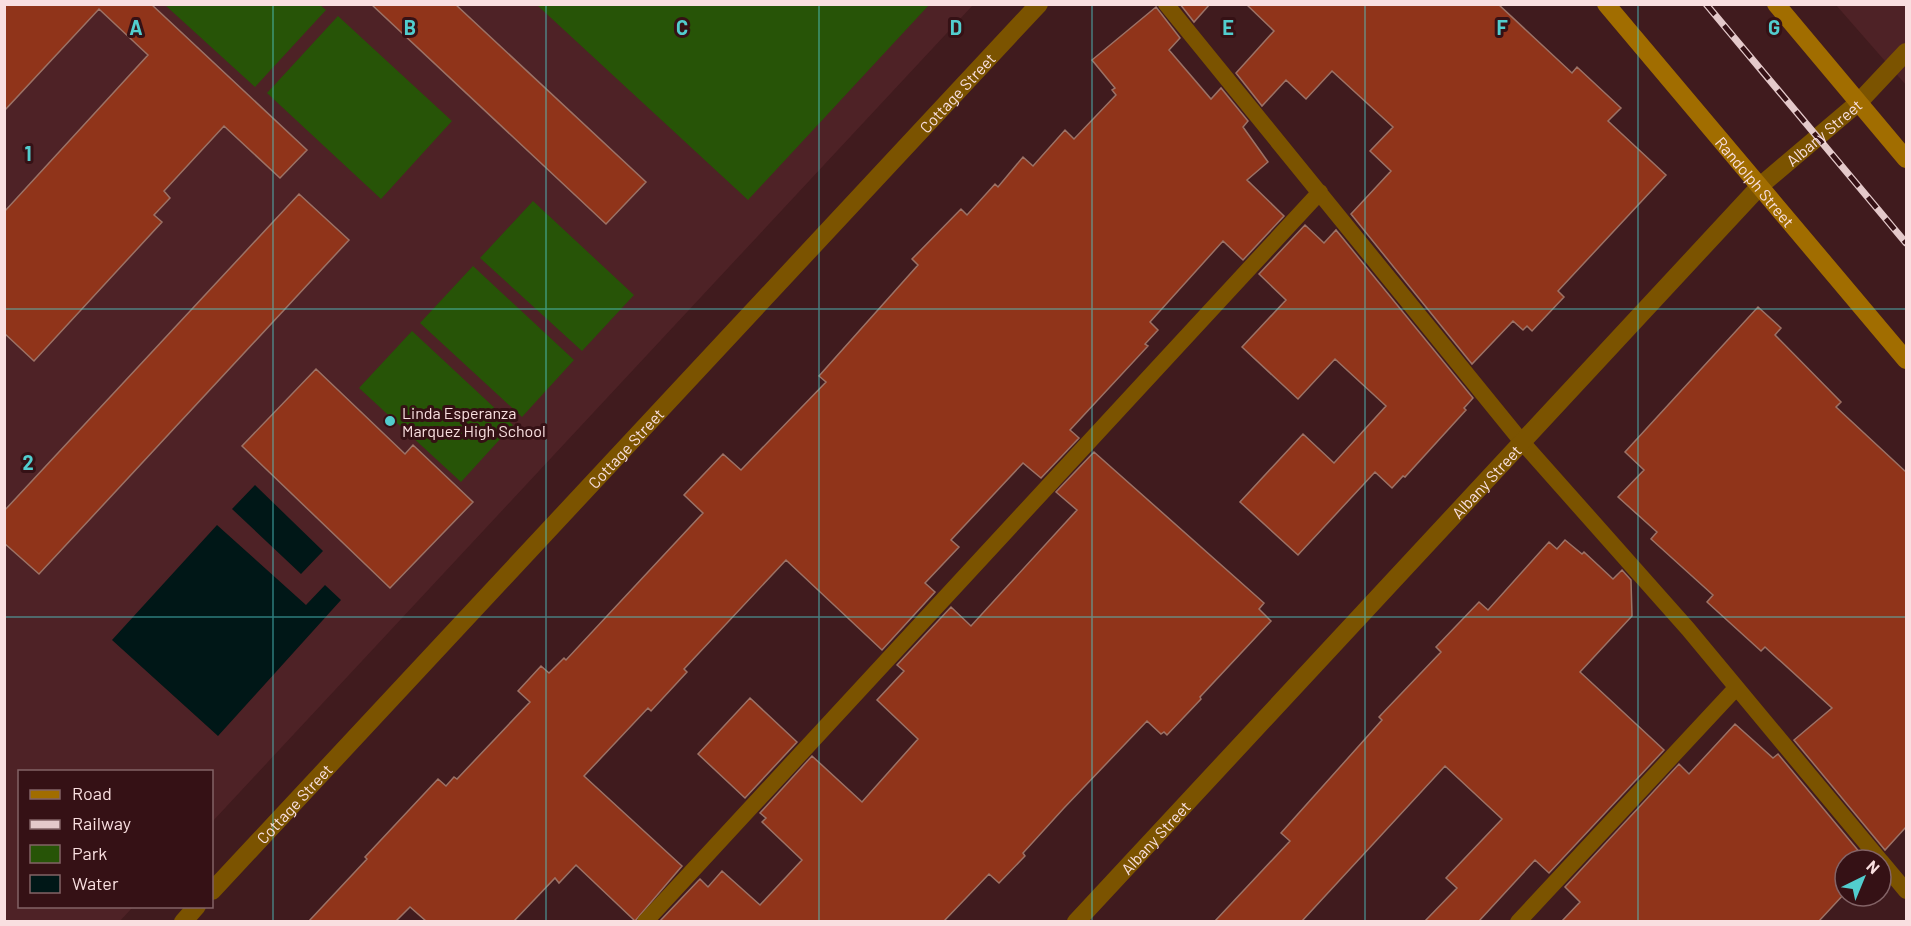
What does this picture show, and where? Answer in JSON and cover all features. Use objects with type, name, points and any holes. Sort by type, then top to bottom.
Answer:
[{"type":"street","name":"Cottage Street","points":[[213,890],[1039,4]]},
{"type":"street","name":"Randolph Street","points":[[1606,4],[1906,360]]},
{"type":"street","points":[[1776,4],[1906,159]]},
{"type":"street","name":"Albany Street","points":[[1076,921],[1760,186],[1859,102],[1906,52]]},
{"type":"street","points":[[183,921],[195,908]]},
{"type":"lane","points":[[1166,4],[1522,442],[1688,629],[1871,848]]},
{"type":"lane","points":[[645,921],[1320,192]]},
{"type":"lane","points":[[1518,921],[1736,688]]},
{"type":"lane","points":[[1893,875],[1906,891]]},
{"type":"shaded area","name":"Linda Esperanza Marquez High School","points":[[4,5],[973,5],[213,821],[213,770],[18,770],[18,908],[132,908],[119,922],[5,921]]},
{"type":"shaded area","points":[[1836,5],[1906,5],[1906,85]]},
{"type":"green space","points":[[165,5],[320,5],[326,10],[255,87]]},
{"type":"green space","points":[[537,5],[929,5],[748,200]]},
{"type":"green space","points":[[338,16],[452,121],[381,199],[267,93]]},
{"type":"green space","points":[[533,201],[634,295],[582,351],[480,258]]},
{"type":"green space","points":[[473,266],[574,360],[522,417],[420,323]]},
{"type":"green space","points":[[412,331],[513,425],[461,482],[359,388]]},
{"type":"water","points":[[255,485],[323,551],[301,574],[232,509]]},
{"type":"water","points":[[217,525],[306,605],[325,585],[341,600],[218,736],[112,640]]},
{"type":"building","points":[[4,4],[151,4],[307,150],[280,178],[224,126],[164,191],[170,198],[154,215],[162,222],[34,361],[4,333],[4,212],[148,55],[99,9],[4,111]]},
{"type":"building","points":[[371,4],[455,4],[646,182],[606,224]]},
{"type":"building","points":[[1180,4],[1210,4],[1194,22]]},
{"type":"building","points":[[1246,4],[1498,4],[1572,73],[1577,67],[1621,108],[1608,121],[1666,175],[1558,291],[1564,297],[1532,331],[1527,326],[1523,330],[1513,321],[1472,364],[1351,214],[1391,171],[1370,151],[1393,127],[1332,71],[1306,99],[1286,80],[1262,106],[1236,73],[1274,31]]},
{"type":"building","points":[[1156,7],[1180,38],[1169,50],[1211,99],[1221,88],[1248,121],[1243,127],[1268,162],[1247,180],[1284,216],[1243,260],[1223,241],[1150,322],[1158,330],[1145,344],[1148,346],[1070,430],[1079,438],[1041,478],[1023,463],[951,540],[959,547],[925,583],[935,592],[882,650],[786,560],[684,669],[687,672],[651,711],[648,708],[584,776],[682,866],[635,921],[576,865],[559,883],[555,878],[514,921],[426,921],[410,907],[396,921],[309,921],[438,779],[446,786],[454,777],[457,779],[530,702],[518,691],[541,666],[549,673],[564,658],[566,660],[703,513],[684,495],[723,454],[741,470],[826,382],[819,376],[918,265],[912,259],[961,209],[967,215],[995,184],[998,187],[1023,157],[1033,166],[1065,130],[1074,139],[1116,95],[1112,90],[1115,88],[1092,60]]},
{"type":"building","points":[[299,194],[349,240],[39,574],[4,543],[4,511]]},
{"type":"building","points":[[1305,225],[1324,243],[1336,230],[1473,398],[1464,408],[1466,410],[1405,477],[1403,476],[1392,488],[1375,472],[1298,555],[1240,502],[1303,434],[1334,463],[1386,406],[1335,359],[1298,399],[1242,347],[1286,300],[1259,274]]},
{"type":"building","points":[[1758,307],[1781,328],[1775,335],[1841,402],[1836,407],[1906,472],[1906,827],[1887,848],[1883,848],[1794,740],[1832,708],[1765,647],[1761,651],[1707,602],[1713,595],[1651,539],[1657,532],[1618,497],[1644,470],[1625,452]]},
{"type":"building","points":[[316,369],[405,454],[413,445],[473,502],[390,588],[242,446]]},
{"type":"building","points":[[1094,452],[1264,603],[1259,609],[1271,621],[1200,697],[1201,699],[1167,735],[1164,732],[1161,734],[1147,721],[1064,808],[1023,853],[1025,856],[999,883],[989,874],[944,921],[660,921],[700,879],[708,887],[722,871],[760,905],[802,860],[762,822],[766,818],[760,813],[812,756],[862,802],[918,739],[877,700],[904,671],[897,665],[951,607],[971,626],[1077,510],[1056,492]]},
{"type":"building","points":[[1565,540],[1582,554],[1584,552],[1613,579],[1622,570],[1631,580],[1632,616],[1580,672],[1664,750],[1549,873],[1535,860],[1479,921],[1425,921],[1457,888],[1446,878],[1502,819],[1445,766],[1302,921],[1215,921],[1290,841],[1281,833],[1382,720],[1379,717],[1441,652],[1436,647],[1479,602],[1488,610],[1549,542],[1557,549]]},
{"type":"building","points":[[750,698],[797,742],[745,798],[698,754]]},
{"type":"building","points":[[1735,724],[1773,758],[1778,754],[1856,848],[1833,848],[1833,906],[1819,921],[1562,921],[1580,902],[1565,887],[1679,764],[1689,774]]},
{"type":"railway","points":[[1706,4],[1906,243]]},
{"type":"place","name":"Linda Esperanza Marquez High School","points":[[390,421]]}]
